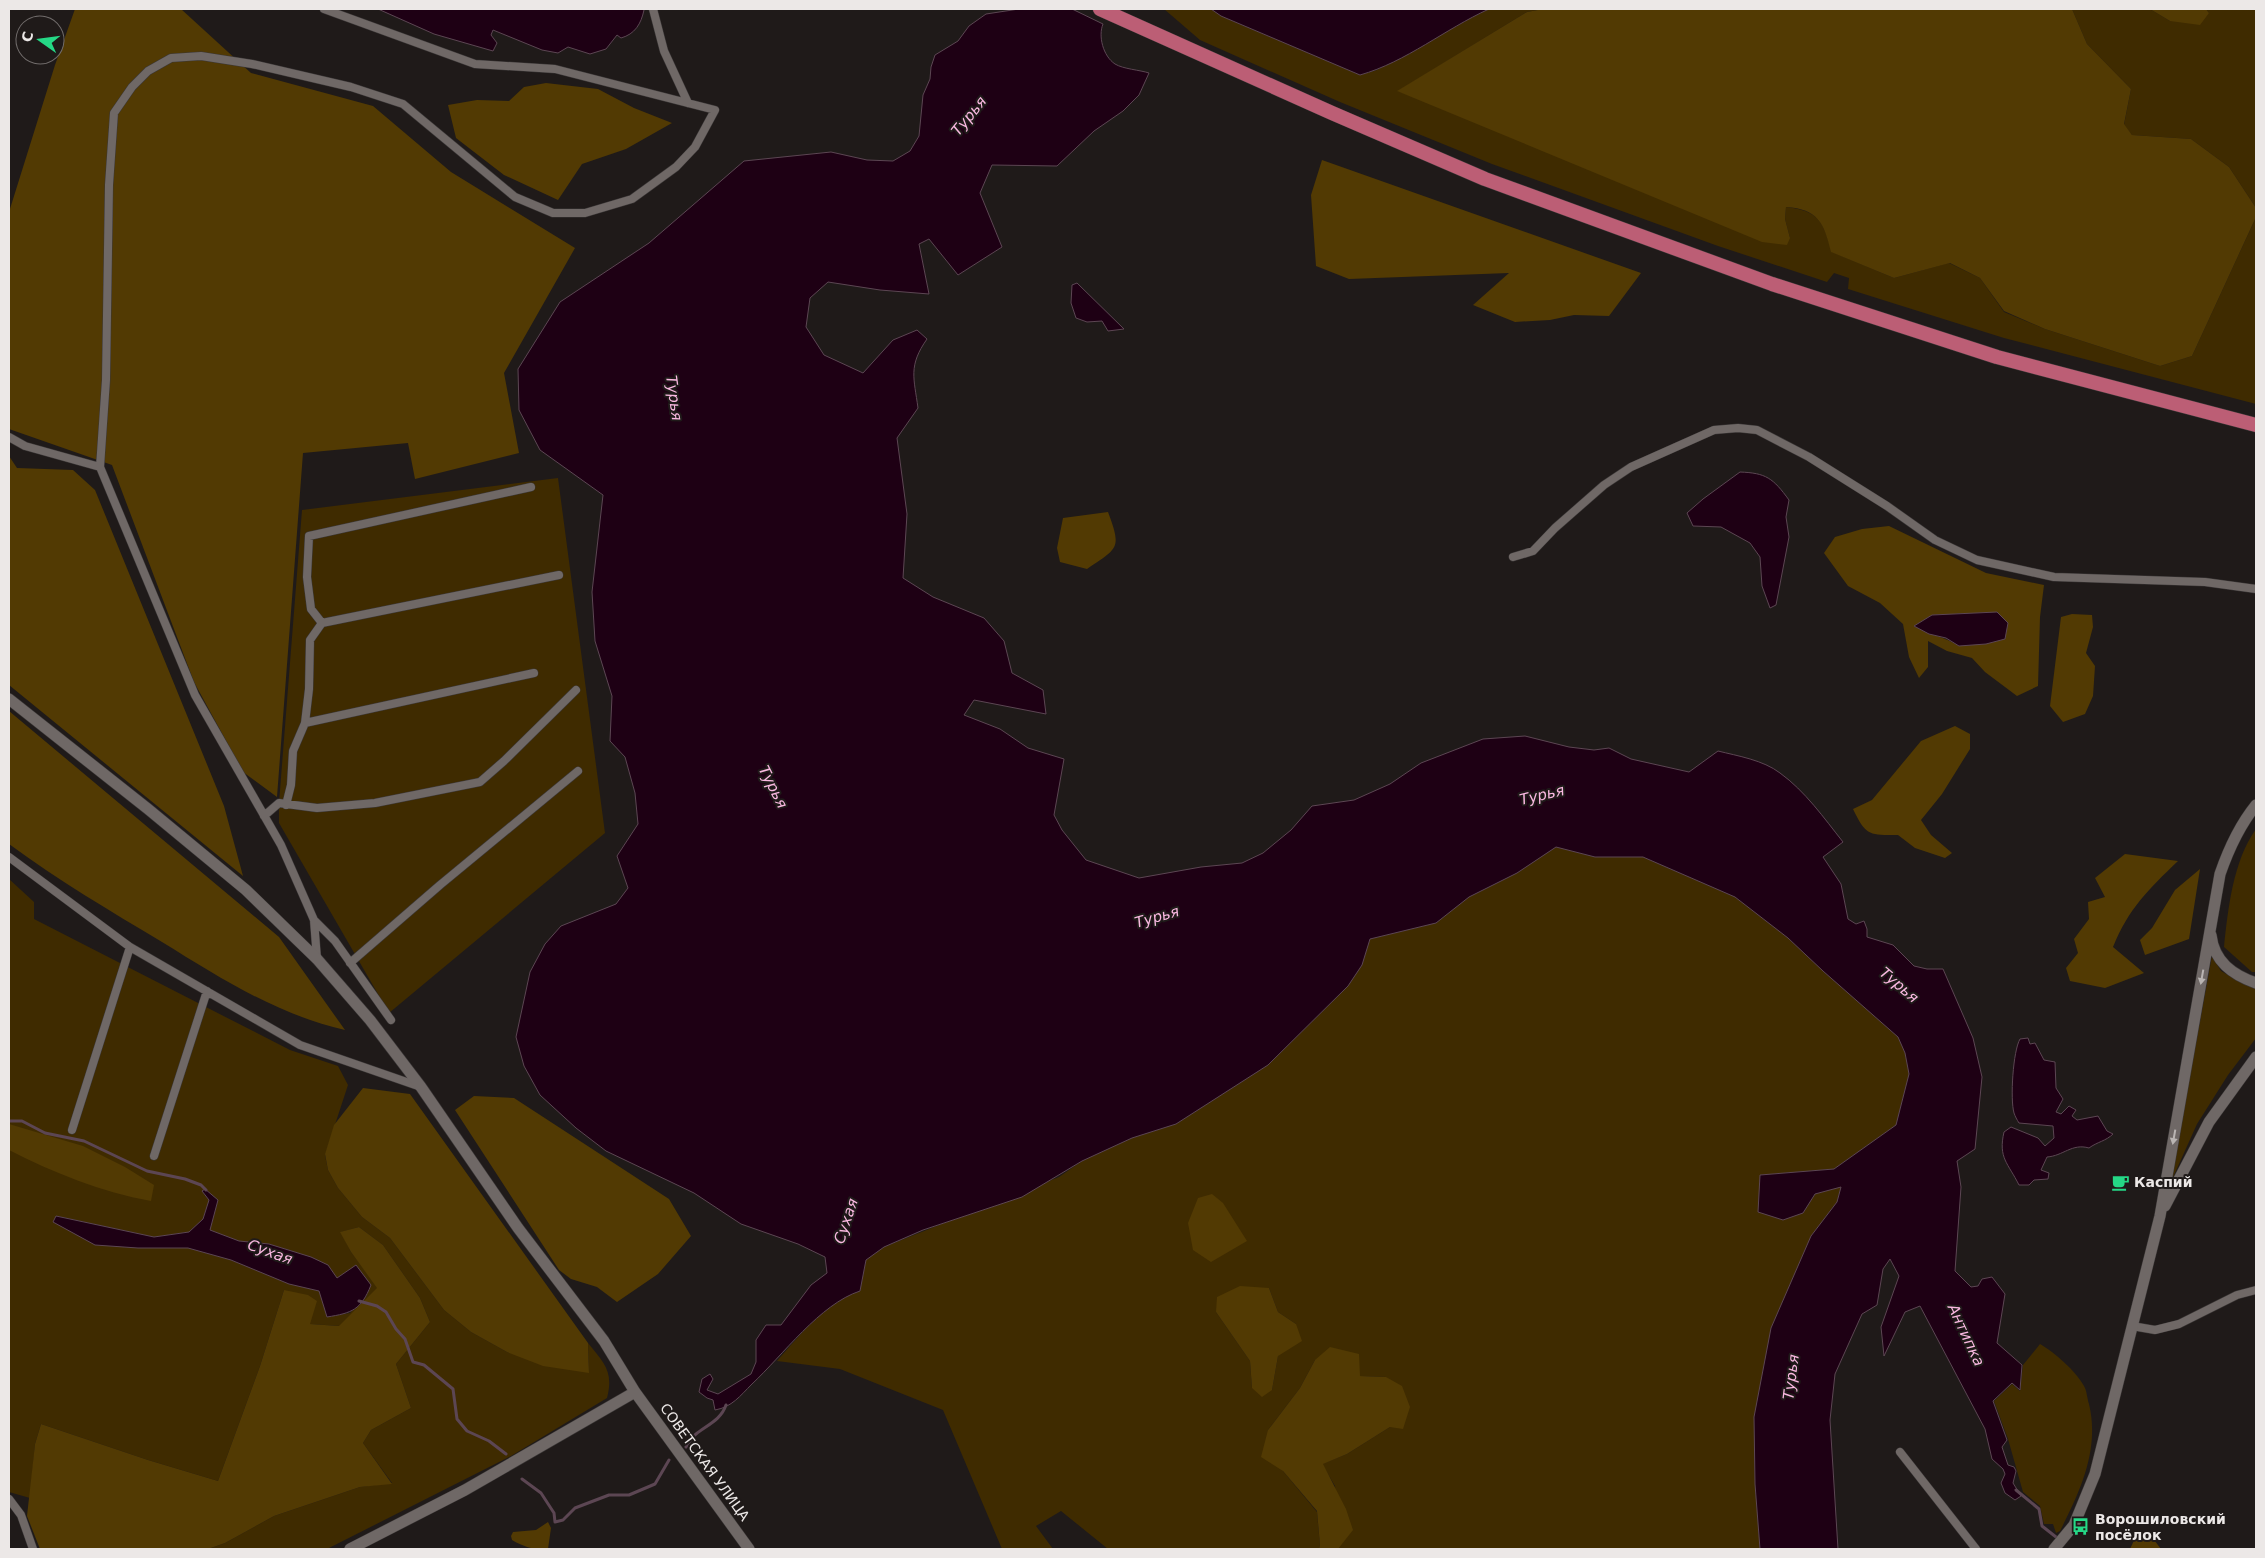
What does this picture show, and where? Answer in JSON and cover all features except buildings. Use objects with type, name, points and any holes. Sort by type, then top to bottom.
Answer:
[{"type":"highway","points":[[1100,9],[1485,179],[1808,297],[1939,340],[2065,376],[2256,425]]},
{"type":"main road","points":[[2215,415],[2256,420]]},
{"type":"main road","name":"СОВЕТСКАЯ УЛИЦА","points":[[9,699],[148,809],[246,890],[317,958],[370,1020],[421,1087],[518,1228],[604,1341],[635,1392],[749,1549]]},
{"type":"main road","points":[[2054,1549],[2074,1525],[2096,1474],[2160,1216],[2220,874],[2230,845],[2246,817],[2256,805]]},
{"type":"main road","points":[[2210,929],[2212,946],[2222,963],[2238,977],[2256,983]]},
{"type":"main road","points":[[2160,1216],[2209,1122],[2256,1057]]},
{"type":"main road","points":[[350,1549],[465,1490],[635,1392]]},
{"type":"street","points":[[317,958],[314,920],[281,845],[195,695],[100,467],[106,380],[109,185],[114,113],[132,87],[148,71],[171,58],[201,56],[252,64],[333,83],[403,104],[515,197],[553,213],[585,213],[632,199],[676,166],[695,147],[715,110],[556,69],[475,64],[324,9]]},
{"type":"street","points":[[653,9],[664,51],[688,103]]},
{"type":"street","points":[[1513,557],[1533,551],[1555,528],[1604,485],[1631,467],[1714,430],[1738,428],[1758,430],[1809,456],[1887,506],[1935,540],[1977,560],[2054,576],[2204,582],[2256,589]]},
{"type":"street","points":[[9,437],[25,446],[100,467]]},
{"type":"street","points":[[322,623],[312,608],[307,578],[309,536],[531,487]]},
{"type":"street","points":[[286,804],[293,751],[305,723],[309,689],[310,640],[322,623],[559,575]]},
{"type":"street","points":[[305,723],[534,673]]},
{"type":"street","points":[[264,816],[279,803],[317,808],[375,803],[480,782],[576,690]]},
{"type":"street","points":[[350,963],[440,885],[578,771]]},
{"type":"street","points":[[9,857],[130,946],[300,1045],[421,1087]]},
{"type":"street","points":[[314,920],[335,941],[391,1020]]},
{"type":"street","points":[[72,1130],[130,946]]},
{"type":"street","points":[[154,1156],[207,991]]},
{"type":"street","points":[[2132,1326],[2155,1330],[2179,1324],[2237,1295],[2256,1290]]},
{"type":"street","points":[[1900,1452],[1976,1549]]},
{"type":"street","points":[[9,1498],[21,1515],[34,1549]]},
{"type":"shaded area","points":[[75,9],[181,9],[251,73],[373,106],[451,172],[575,248],[504,373],[519,453],[415,479],[408,443],[303,453],[277,797],[243,772],[194,682],[112,465],[9,429],[9,212],[55,65],[65,65],[65,37]]},
{"type":"shaded area","points":[[1164,9],[1211,9],[1221,16],[1360,75],[1377,70],[1469,18],[1489,9],[1543,9],[1527,12],[1398,91],[1790,238],[1785,219],[1786,207],[1806,211],[1818,219],[1822,225],[1832,252],[1894,278],[1949,263],[1980,278],[2004,312],[2045,329],[2160,366],[2192,356],[2256,217],[2256,404],[2004,338],[1848,289],[1849,278],[1834,273],[1827,282],[1718,246],[1492,164],[1340,102],[1200,40]]},
{"type":"shaded area","points":[[1543,9],[2072,9],[2087,44],[2131,89],[2124,124],[2132,135],[2191,139],[2229,167],[2256,208],[2256,217],[2192,356],[2160,366],[2045,329],[2004,311],[1980,278],[1950,263],[1894,278],[1831,252],[1826,233],[1818,219],[1806,211],[1786,207],[1785,219],[1790,238],[1787,245],[1762,242],[1397,91],[1527,12]]},
{"type":"shaded area","points":[[2072,9],[2150,9],[2170,21],[2209,13],[2206,9],[2256,9],[2256,208],[2229,167],[2191,139],[2132,135],[2124,125],[2131,89],[2087,44]]},
{"type":"shaded area","points":[[2150,9],[2206,9],[2209,13],[2200,25],[2170,21]]},
{"type":"shaded area","points":[[546,83],[598,89],[634,108],[672,123],[626,149],[582,164],[558,200],[504,175],[456,138],[448,105],[477,100],[509,101],[524,87]]},
{"type":"shaded area","points":[[1322,160],[1641,273],[1609,316],[1574,315],[1550,320],[1515,322],[1473,305],[1509,273],[1349,279],[1316,266],[1311,195]]},
{"type":"shaded area","points":[[9,456],[17,468],[73,470],[95,490],[224,806],[243,876],[9,685]]},
{"type":"shaded area","points":[[558,478],[605,833],[389,1013],[279,823],[302,510]]},
{"type":"shaded area","points":[[1108,512],[1116,541],[1111,551],[1087,569],[1060,562],[1057,548],[1063,518]]},
{"type":"shaded area","points":[[1889,526],[1986,573],[2044,585],[2040,617],[2038,686],[2017,696],[1985,672],[1972,658],[1947,651],[1928,641],[1928,667],[1919,678],[1909,657],[1903,624],[1880,603],[1848,586],[1824,553],[1835,537],[1862,529]],"holes":[[[1975,613],[1959,646],[1948,640],[1914,626],[1932,615]]]},
{"type":"shaded area","points":[[2072,614],[2092,615],[2093,627],[2086,653],[2095,666],[2093,696],[2085,714],[2063,722],[2050,706],[2061,617]]},
{"type":"shaded area","points":[[9,711],[279,937],[345,1030],[296,1015],[228,982],[84,895],[9,844]]},
{"type":"shaded area","points":[[1955,726],[1970,734],[1970,749],[1942,794],[1921,820],[1931,835],[1952,853],[1945,858],[1915,848],[1898,835],[1874,834],[1865,829],[1853,809],[1872,800],[1921,741]]},
{"type":"shaded area","points":[[2256,829],[2256,972],[2252,972],[2224,947],[2230,901],[2237,870],[2248,842]]},
{"type":"shaded area","points":[[1556,847],[1595,857],[1643,857],[1735,897],[1788,938],[1898,1037],[1905,1053],[1909,1074],[1896,1125],[1834,1169],[1760,1175],[1803,1213],[1815,1194],[1841,1186],[1837,1202],[1811,1236],[1754,1417],[1755,1484],[1760,1549],[1338,1549],[1335,1486],[1322,1464],[1347,1454],[1390,1427],[1386,1377],[1359,1376],[1315,1360],[1300,1388],[1268,1430],[1283,1471],[1317,1512],[1319,1549],[1108,1549],[1061,1511],[1036,1526],[1053,1549],[1002,1549],[943,1410],[840,1369],[777,1361],[814,1320],[836,1303],[860,1291],[866,1260],[884,1247],[1059,1177],[1082,1161],[1132,1138],[1176,1124],[1268,1065],[1348,986],[1362,965],[1370,939],[1436,923],[1469,897],[1517,873]],"holes":[[[1269,1288],[1278,1312],[1296,1324],[1278,1356],[1272,1390],[1252,1388],[1250,1361],[1216,1312]]]},
{"type":"shaded area","points":[[2125,854],[2178,861],[2140,900],[2119,933],[2113,947],[2144,973],[2105,988],[2070,981],[2066,968],[2078,953],[2074,939],[2089,919],[2088,902],[2105,897],[2095,878]]},
{"type":"shaded area","points":[[2200,869],[2189,939],[2145,955],[2140,940],[2152,928],[2175,890]]},
{"type":"shaded area","points":[[9,879],[34,902],[34,919],[290,1050],[338,1066],[348,1085],[325,1155],[328,1170],[338,1188],[362,1217],[390,1238],[444,1310],[471,1332],[507,1352],[589,1372],[588,1343],[606,1368],[609,1389],[607,1398],[511,1456],[327,1549],[208,1549],[225,1543],[274,1516],[360,1487],[392,1483],[363,1443],[371,1430],[411,1408],[396,1364],[430,1322],[420,1298],[383,1245],[359,1227],[341,1232],[351,1252],[378,1288],[340,1326],[309,1324],[284,1290],[260,1366],[218,1481],[41,1424],[35,1444],[30,1498],[9,1492]],"holes":[[[202,1191],[218,1200],[210,1230],[239,1241],[269,1244],[311,1257],[337,1278],[367,1295],[350,1313],[327,1317],[320,1291],[289,1284],[231,1260],[188,1248],[138,1248],[53,1222],[57,1216],[154,1237],[189,1232],[203,1219],[209,1200]]]},
{"type":"shaded area","points":[[2212,956],[2221,971],[2246,985],[2256,988],[2256,1038],[2228,1075],[2197,1124],[2170,1184]]},
{"type":"shaded area","points":[[363,1088],[410,1094],[588,1343],[589,1373],[543,1366],[507,1352],[471,1332],[444,1310],[390,1238],[362,1217],[338,1188],[328,1170],[325,1154],[334,1125]]},
{"type":"shaded area","points":[[474,1096],[514,1098],[669,1199],[691,1236],[658,1274],[617,1302],[597,1287],[571,1279],[559,1270],[455,1110]]},
{"type":"shaded area","points":[[9,1124],[83,1146],[125,1167],[154,1185],[151,1201],[78,1181],[9,1150]]},
{"type":"shaded area","points":[[1212,1194],[1223,1203],[1247,1241],[1211,1262],[1193,1250],[1188,1223],[1198,1198]]},
{"type":"shaded area","points":[[359,1227],[383,1245],[420,1298],[430,1322],[396,1364],[411,1408],[371,1430],[363,1443],[392,1484],[360,1487],[274,1516],[225,1543],[208,1549],[40,1549],[27,1516],[35,1444],[41,1424],[218,1481],[260,1366],[284,1290],[308,1295],[317,1301],[310,1324],[339,1326],[377,1288],[351,1252],[340,1232]]},
{"type":"shaded area","points":[[1240,1286],[1269,1288],[1278,1312],[1296,1324],[1302,1341],[1278,1356],[1272,1390],[1262,1397],[1252,1388],[1250,1361],[1216,1312],[1217,1297]]},
{"type":"shaded area","points":[[2040,1344],[2064,1362],[2080,1380],[2086,1390],[2092,1421],[2090,1454],[2081,1486],[2060,1531],[2056,1533],[2053,1524],[2044,1524],[2040,1506],[2023,1492],[2008,1439],[1994,1401],[2012,1384],[2020,1391],[2023,1365]]},
{"type":"shaded area","points":[[1330,1347],[1359,1354],[1360,1376],[1386,1377],[1402,1386],[1410,1407],[1403,1429],[1390,1427],[1347,1454],[1323,1464],[1346,1509],[1353,1530],[1338,1549],[1319,1549],[1317,1511],[1283,1471],[1261,1457],[1268,1430],[1300,1388],[1315,1360]]},
{"type":"shaded area","points":[[548,1522],[551,1528],[548,1549],[529,1548],[512,1540],[513,1532],[536,1530]]},
{"type":"shaded area","points":[[2138,1532],[2148,1532],[2161,1549],[2130,1549]]},
{"type":"water","points":[[378,9],[644,10],[641,20],[634,31],[621,38],[617,35],[606,49],[590,54],[568,47],[558,53],[542,50],[493,30],[491,35],[497,43],[493,51],[434,34]]},
{"type":"water","name":"Турья","points":[[1019,9],[1072,9],[1103,24],[1101,40],[1107,56],[1115,64],[1122,67],[1149,73],[1139,95],[1123,111],[1094,131],[1057,166],[992,165],[980,193],[1002,247],[958,275],[929,239],[919,244],[929,294],[880,290],[828,282],[810,298],[806,327],[824,355],[863,373],[893,340],[917,330],[927,339],[917,357],[914,372],[918,408],[897,438],[907,514],[903,578],[933,597],[984,618],[1004,641],[1012,673],[1043,690],[1046,714],[974,700],[964,715],[1000,729],[1028,748],[1064,759],[1054,815],[1062,830],[1086,860],[1139,878],[1201,867],[1242,863],[1263,853],[1291,830],[1312,806],[1354,800],[1390,784],[1421,763],[1483,739],[1525,736],[1569,747],[1594,750],[1609,748],[1631,759],[1689,772],[1718,751],[1758,762],[1780,773],[1806,796],[1843,842],[1823,857],[1841,884],[1848,919],[1856,924],[1864,921],[1867,937],[1893,945],[1914,966],[1927,969],[1943,969],[1973,1038],[1982,1077],[1975,1149],[1957,1161],[1961,1187],[1955,1271],[1971,1287],[1978,1286],[1982,1279],[1992,1277],[2005,1294],[1997,1343],[2022,1365],[2020,1390],[2012,1383],[1993,1401],[2007,1440],[2002,1447],[2008,1465],[2014,1467],[2016,1471],[2013,1483],[2021,1496],[2015,1500],[2005,1493],[2001,1483],[2005,1474],[2003,1469],[1992,1459],[1985,1429],[1920,1306],[1905,1312],[1884,1356],[1881,1327],[1899,1276],[1890,1259],[1883,1269],[1877,1305],[1862,1314],[1835,1374],[1830,1420],[1838,1549],[1760,1549],[1755,1484],[1754,1417],[1771,1328],[1811,1236],[1837,1202],[1841,1187],[1815,1194],[1803,1213],[1783,1220],[1758,1212],[1760,1175],[1834,1169],[1896,1125],[1909,1074],[1905,1053],[1898,1037],[1788,938],[1735,897],[1643,857],[1595,857],[1556,847],[1517,873],[1469,897],[1436,923],[1370,939],[1362,965],[1348,986],[1268,1065],[1176,1124],[1132,1138],[1082,1161],[1022,1197],[923,1230],[884,1247],[866,1260],[860,1291],[845,1298],[816,1318],[735,1400],[721,1409],[715,1410],[713,1400],[699,1392],[702,1379],[710,1374],[713,1379],[707,1390],[718,1394],[751,1374],[756,1362],[756,1340],[766,1325],[781,1325],[811,1285],[827,1273],[825,1257],[798,1244],[741,1224],[694,1193],[606,1151],[576,1128],[540,1095],[524,1066],[516,1037],[530,972],[545,944],[561,926],[616,904],[628,888],[617,856],[638,824],[635,793],[625,757],[610,741],[612,696],[595,641],[592,592],[603,495],[540,450],[519,410],[518,369],[560,302],[649,243],[744,161],[831,152],[867,160],[893,161],[910,151],[919,136],[923,95],[930,79],[935,55],[958,41],[969,26],[986,14]]},
{"type":"water","points":[[1211,9],[1489,9],[1409,54],[1360,75],[1221,16]]},
{"type":"water","points":[[1077,283],[1124,329],[1108,331],[1102,321],[1087,322],[1076,318],[1071,303],[1072,285]]},
{"type":"water","points":[[1740,472],[1763,475],[1778,486],[1789,500],[1786,517],[1789,537],[1776,605],[1770,608],[1762,586],[1760,557],[1750,543],[1721,527],[1693,526],[1687,513]]},
{"type":"water","points":[[1997,612],[2008,623],[2005,639],[1986,644],[1959,646],[1946,638],[1929,634],[1914,626],[1932,615]]},
{"type":"water","points":[[2028,1038],[2030,1044],[2035,1043],[2044,1060],[2055,1062],[2056,1088],[2063,1099],[2056,1112],[2061,1114],[2069,1106],[2076,1110],[2072,1116],[2077,1120],[2098,1116],[2107,1131],[2113,1134],[2089,1148],[2072,1148],[2047,1157],[2041,1170],[2049,1173],[2048,1179],[2034,1180],[2029,1185],[2019,1185],[2003,1154],[2002,1141],[2004,1132],[2011,1127],[2038,1138],[2045,1146],[2054,1138],[2053,1126],[2019,1123],[2014,1113],[2012,1087],[2014,1064],[2020,1039]]},
{"type":"water","points":[[205,1189],[218,1200],[210,1230],[239,1241],[269,1244],[311,1257],[328,1265],[337,1278],[356,1265],[371,1285],[363,1300],[355,1309],[349,1312],[327,1317],[319,1291],[289,1284],[231,1260],[188,1248],[138,1248],[95,1245],[53,1222],[56,1216],[154,1237],[189,1232],[203,1219],[209,1200],[202,1191]]},
{"type":"waterway","name":"Сухая","points":[[9,1121],[22,1121],[45,1133],[84,1141],[147,1171],[185,1179],[201,1185],[206,1190]]},
{"type":"waterway","name":"Сухая","points":[[359,1301],[377,1306],[386,1312],[396,1329],[405,1339],[413,1362],[424,1365],[453,1389],[457,1419],[467,1431],[489,1441],[506,1454]]},
{"type":"waterway","name":"Сухая","points":[[686,1447],[695,1435],[721,1415],[726,1405]]},
{"type":"waterway","name":"Сухая","points":[[522,1479],[541,1493],[554,1513],[555,1522],[563,1520],[575,1508],[609,1495],[629,1495],[655,1484],[669,1460]]},
{"type":"waterway","name":"Антипка","points":[[2016,1490],[2039,1509],[2042,1526],[2056,1537]]},
{"type":"place","name":"Каспий","points":[[2120,1182]]},
{"type":"place","name":"Ворошиловский посёлок","points":[[2081,1527]]}]
